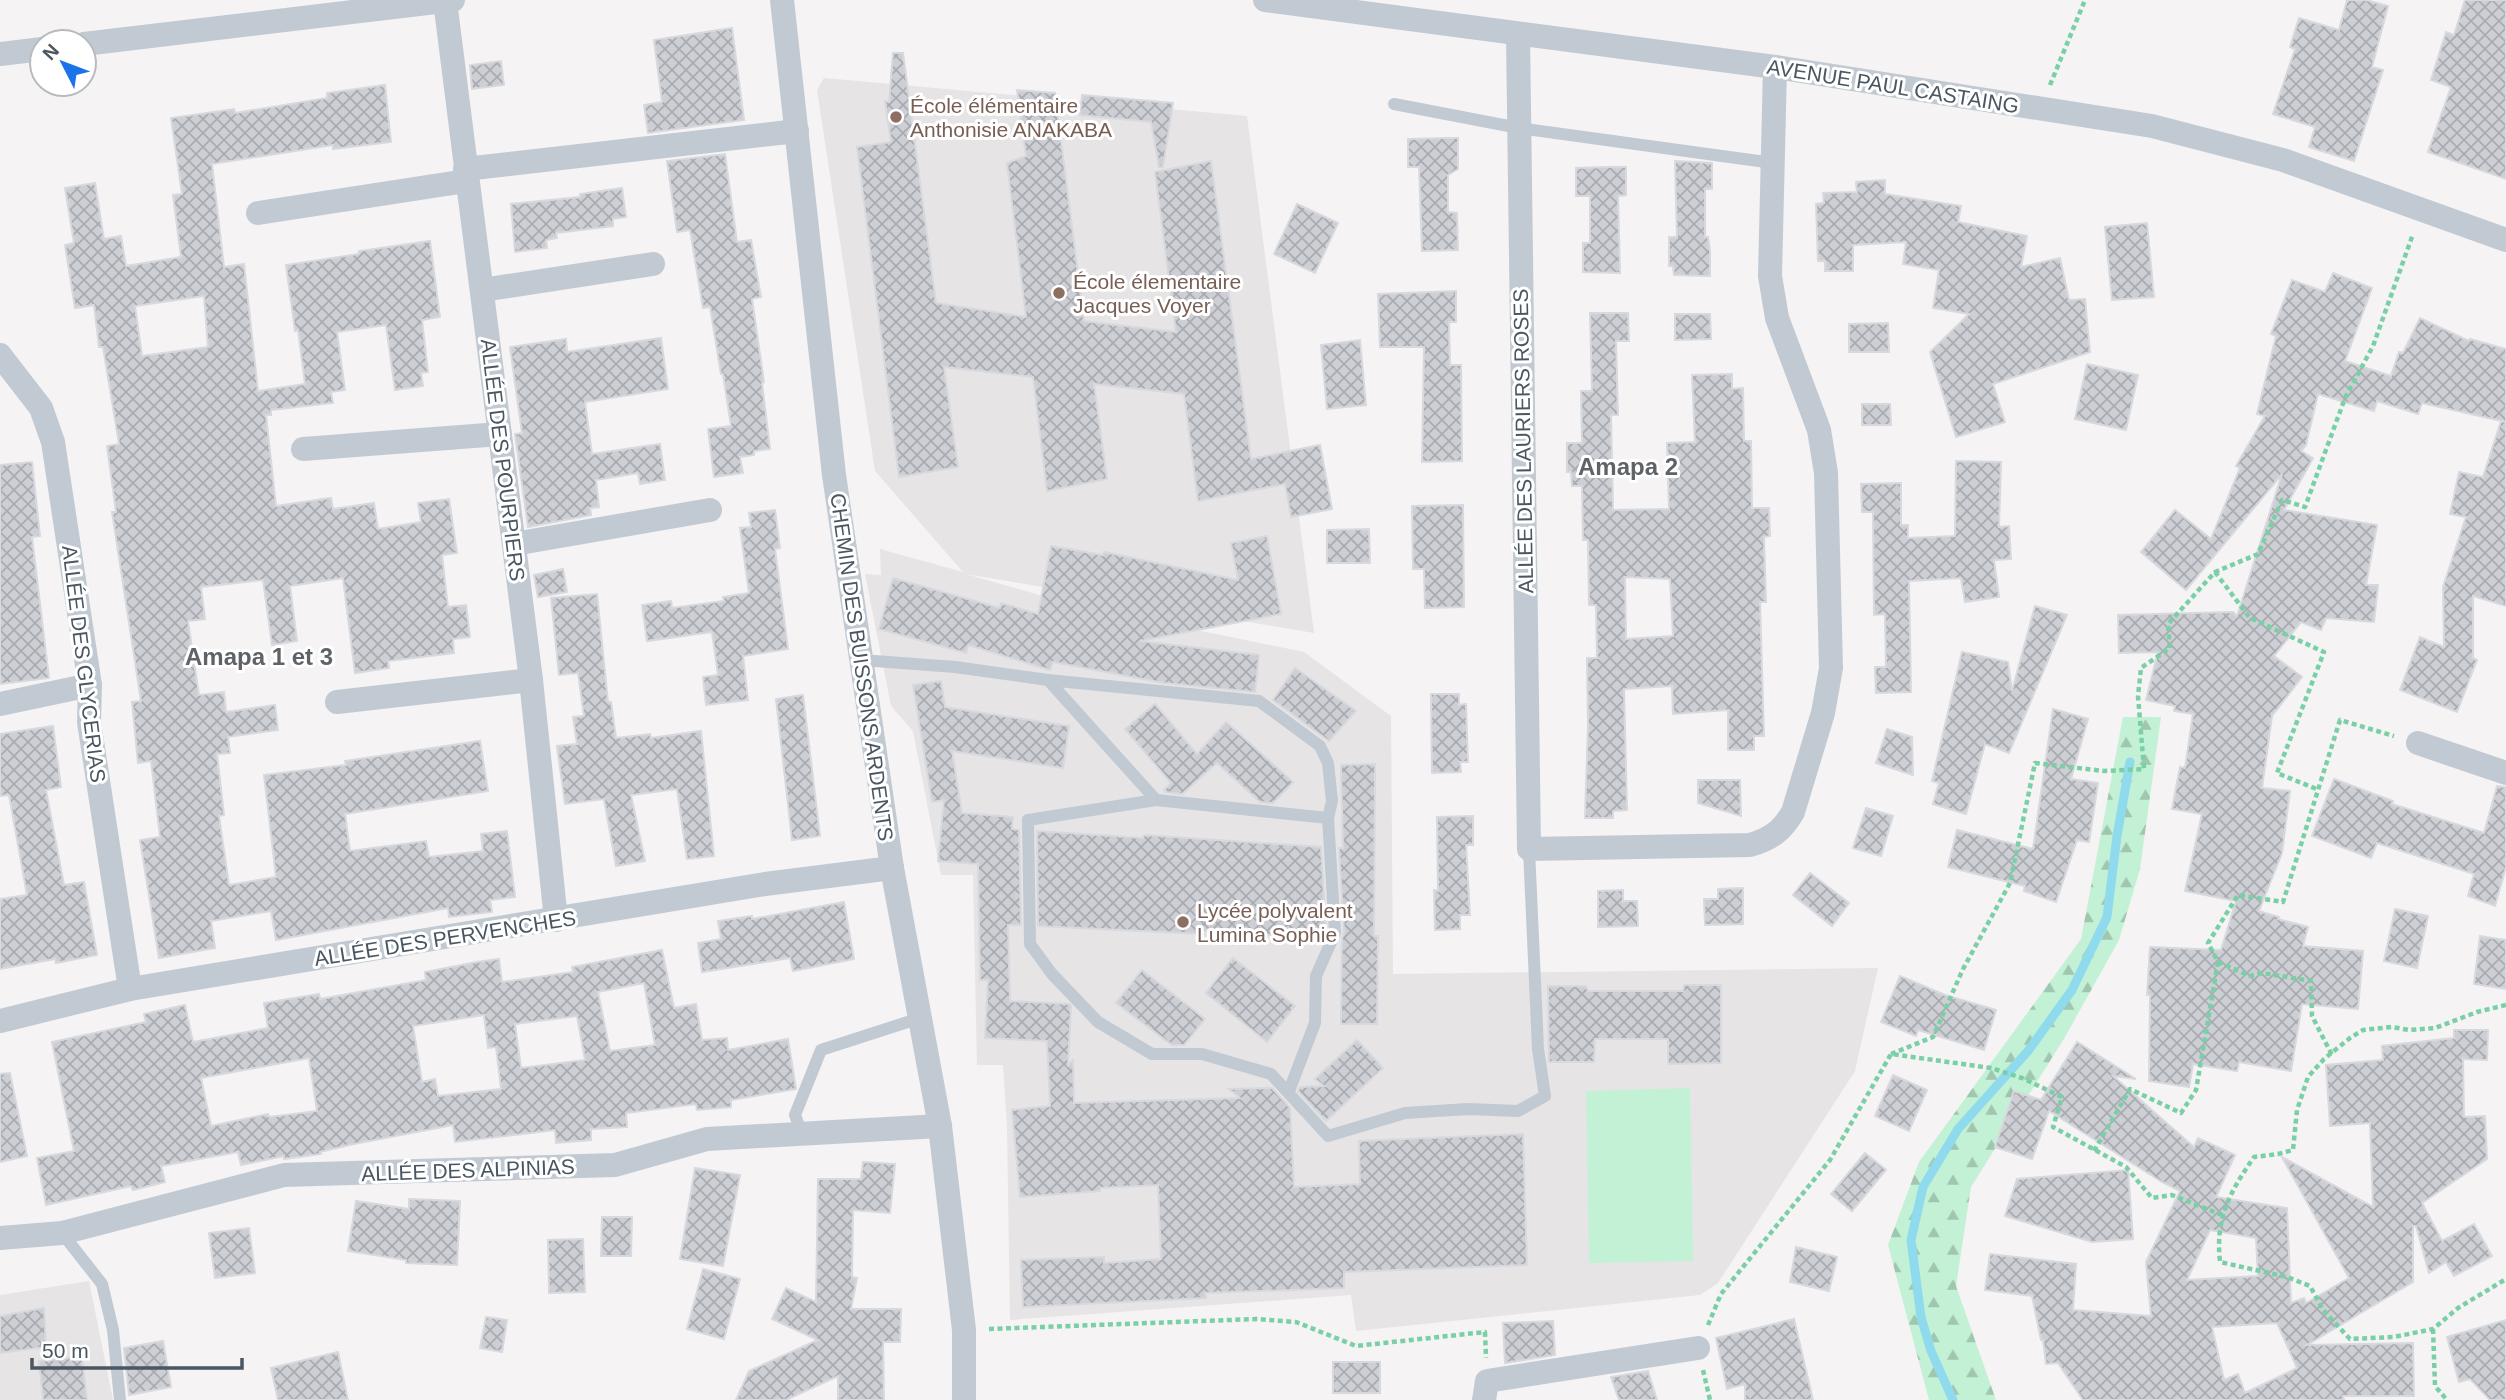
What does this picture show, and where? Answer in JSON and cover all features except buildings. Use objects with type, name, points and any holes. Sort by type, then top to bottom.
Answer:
[{"type":"street","name":"CHEMIN DES BUISSONS ARDENTS","points":[[782,0],[834,475],[892,868],[940,1126],[964,1330],[964,1400]]},
{"type":"street","name":"AVENUE PAUL CASTAING","points":[[1265,0],[1775,67],[2152,126],[2283,160],[2506,240]]},
{"type":"street","points":[[98,42],[449,1]]},
{"type":"street","name":"ALLÉE DES POURPIERS","points":[[449,1],[465,175],[531,680],[556,920]]},
{"type":"street","name":"ALLÉE DES LAURIERS ROSES","points":[[1518,34],[1529,849]]},
{"type":"street","points":[[0,54],[28,51]]},
{"type":"street","points":[[1529,849],[1750,845],[1776,835],[1793,812],[1828,691],[1831,640],[1828,515],[1821,439],[1782,334],[1772,298],[1770,276],[1775,67]]},
{"type":"street","points":[[258,213],[465,175],[797,131]]},
{"type":"street","points":[[482,290],[653,264]]},
{"type":"street","name":"ALLÉE DES GLYCERIAS","points":[[0,355],[41,408],[50,427],[90,685],[89,722],[130,989]]},
{"type":"street","points":[[303,449],[500,434]]},
{"type":"street","points":[[514,544],[710,510]]},
{"type":"street","points":[[337,702],[531,680]]},
{"type":"street","points":[[0,704],[90,685]]},
{"type":"street","points":[[2418,743],[2506,773]]},
{"type":"street","name":"ALLÉE DES PERVENCHES","points":[[0,1021],[130,989],[765,884],[892,868]]},
{"type":"street","name":"ALLÉE DES ALPINIAS","points":[[0,1238],[62,1233],[284,1175],[615,1165],[707,1139],[940,1126]]},
{"type":"street","points":[[1485,1391],[1698,1348]]},
{"type":"lane","points":[[1394,104],[1519,128],[1773,163]]},
{"type":"lane","points":[[861,660],[955,667],[1048,680],[1259,701],[1320,746],[1328,763],[1332,802],[1328,818],[1335,933],[1316,976],[1315,1023],[1289,1091]]},
{"type":"lane","points":[[1048,680],[1156,800]]},
{"type":"lane","points":[[1328,818],[1156,800],[1028,820],[1030,944],[1052,974],[1098,1022],[1152,1054],[1202,1054],[1271,1074],[1328,1136],[1405,1112],[1518,1111],[1545,1096],[1538,1049],[1529,849]]},
{"type":"lane","points":[[802,1134],[795,1115],[821,1050],[920,1018]]},
{"type":"lane","points":[[62,1233],[102,1284],[113,1330],[120,1400]]},
{"type":"path","points":[[2040,109],[2084,0]]},
{"type":"path","points":[[1698,1348],[1721,1294],[1830,1160],[1891,1054],[1933,1037],[1963,969],[2010,883],[2035,763],[2104,771],[2144,769],[2138,696],[2141,668],[2170,648],[2168,624],[2215,572],[2258,554],[2283,500],[2305,507],[2346,398],[2373,346],[2422,210]]},
{"type":"path","points":[[2215,572],[2250,618],[2324,652],[2277,773],[2319,790]]},
{"type":"path","points":[[2094,1151],[2130,1089],[2181,1113],[2196,1090],[2218,962],[2208,943],[2238,895],[2283,902],[2340,720],[2418,743]]},
{"type":"path","points":[[2218,962],[2250,976],[2262,973],[2311,981],[2312,1016],[2332,1055]]},
{"type":"path","points":[[2506,1005],[2477,1012],[2435,1028],[2409,1030],[2392,1027],[2363,1030],[2324,1059],[2308,1077],[2297,1110],[2293,1150],[2254,1157],[2237,1182],[2222,1214],[2218,1244],[2220,1262],[2287,1277],[2310,1286],[2323,1310],[2350,1339],[2394,1337],[2433,1329],[2458,1308],[2506,1279]]},
{"type":"path","points":[[1891,1054],[1991,1068],[2022,1078],[2063,1097],[2053,1127],[2126,1167],[2152,1198],[2172,1195],[2222,1214]]},
{"type":"path","points":[[964,1330],[1256,1319],[1296,1322],[1356,1346],[1485,1332],[1485,1391]]},
{"type":"path","points":[[2433,1329],[2435,1386],[2447,1400]]},
{"type":"shaded area","name":"Lycée polyvalent Lumina Sophie","points":[[824,78],[1247,116],[1314,633],[966,574],[1074,605],[1304,652],[1391,716],[1393,974],[1878,968],[1855,1071],[1718,1283],[1700,1295],[1356,1331],[1351,1295],[1010,1320],[1007,1125],[1003,1065],[977,1065],[973,875],[941,875],[913,731],[891,706],[865,574],[881,575],[880,549],[963,572],[875,471],[817,90]]},
{"type":"shaded area","points":[[89,1281],[113,1400],[0,1400],[0,1295]]},
{"type":"green space","points":[[2123,717],[2161,717],[2140,869],[2119,940],[2065,1037],[1971,1187],[1956,1286],[1996,1400],[1929,1400],[1888,1245],[1919,1162],[2081,939]]},
{"type":"green space","points":[[1690,1088],[1693,1261],[1589,1263],[1586,1091]]},
{"type":"waterway","points":[[1953,1400],[1931,1351],[1921,1317],[1911,1240],[1923,1187],[1958,1129],[2028,1051],[2072,990],[2107,917],[2130,762]]},
{"type":"place","name":"École élémentaire Anthonisie ANAKABA","points":[[896,117]]},
{"type":"place","name":"École élementaire Jacques Voyer","points":[[1059,293]]},
{"type":"place","name":"Lycée polyvalent Lumina Sophie","points":[[1183,922]]},
{"type":"district","name":"Amapa 2","points":[[1628,466]]},
{"type":"district","name":"Amapa 1 et 3","points":[[259,656]]}]
